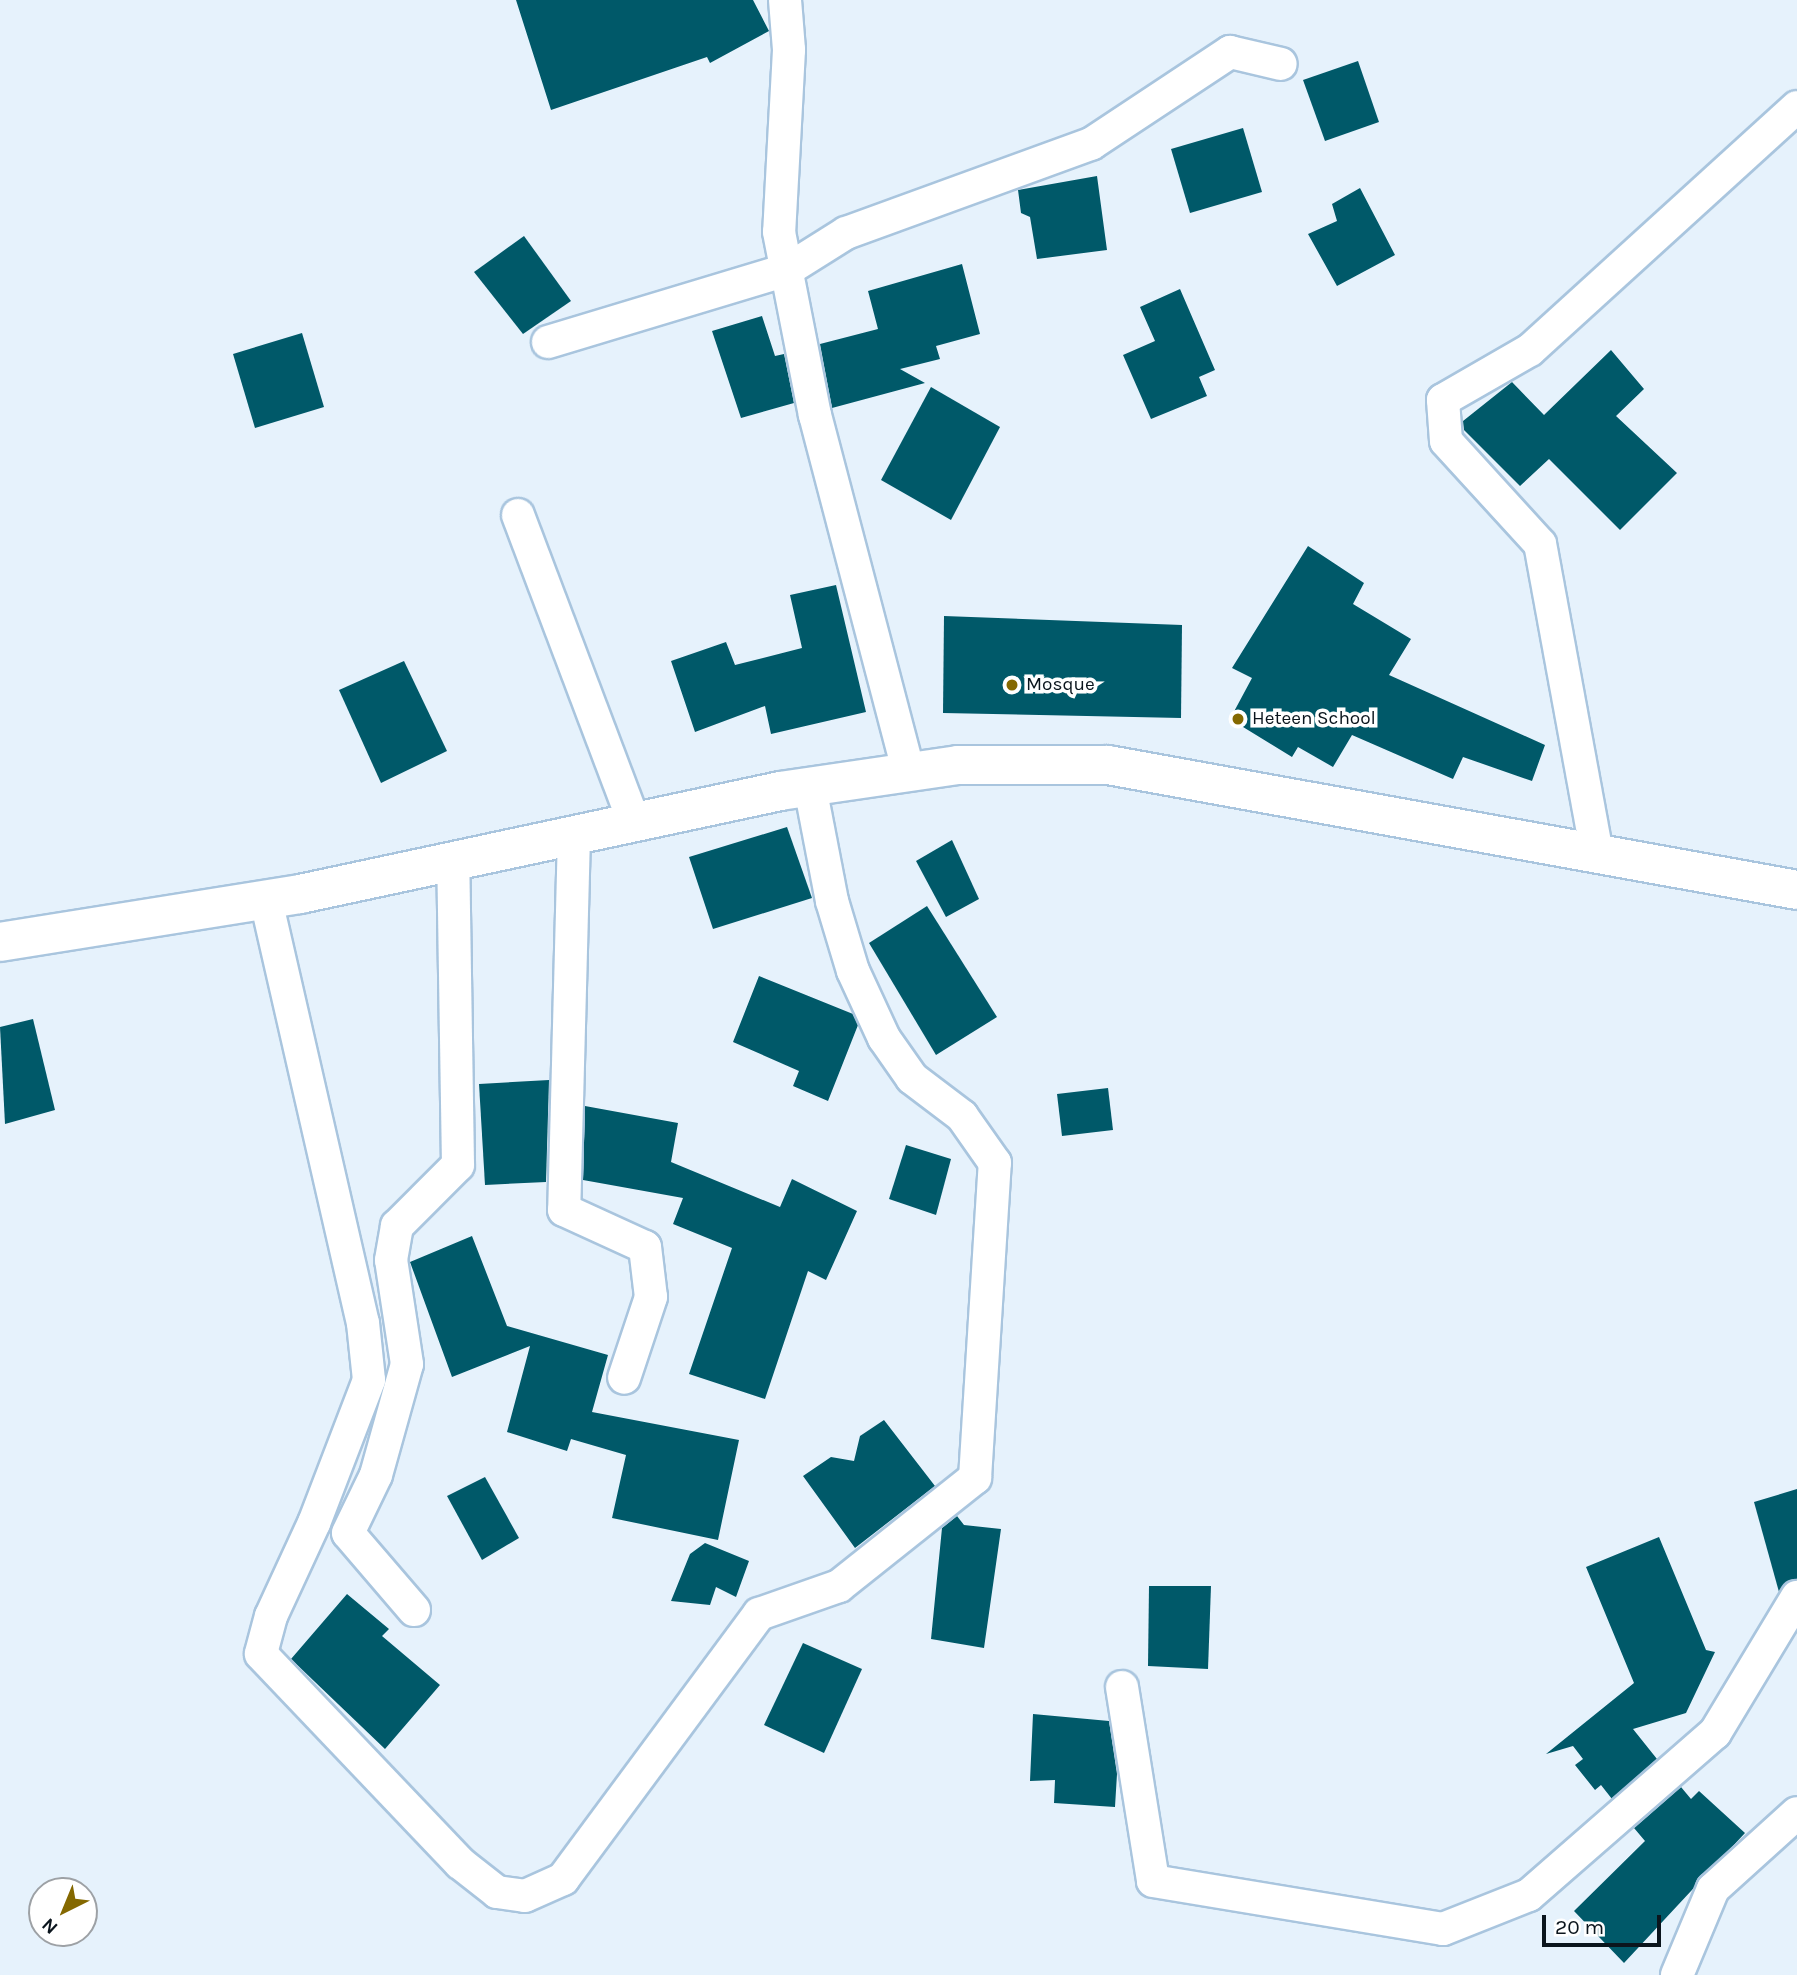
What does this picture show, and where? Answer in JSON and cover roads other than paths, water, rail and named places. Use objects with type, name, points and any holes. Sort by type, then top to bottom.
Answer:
[{"type":"street","points":[[785,0],[789,50],[779,232],[815,415],[909,773]]},
{"type":"street","points":[[548,342],[787,270],[846,233],[1091,144],[1230,52],[1281,64]]},
{"type":"street","points":[[1597,854],[1540,544],[1446,441],[1443,400],[1530,350],[1797,107]]},
{"type":"street","points":[[518,514],[634,822]]},
{"type":"street","points":[[0,942],[266,900],[810,787],[958,765],[1108,765],[1797,890]]},
{"type":"street","points":[[266,900],[363,1324],[369,1380],[314,1523],[271,1616],[261,1654],[460,1863],[497,1892],[525,1896],[563,1879],[759,1614],[839,1586],[975,1478],[995,1163],[962,1116],[912,1079],[884,1038],[853,971],[832,901],[810,787]]},
{"type":"street","points":[[574,835],[564,1210],[645,1247],[651,1297],[624,1378]]},
{"type":"street","points":[[414,1610],[348,1533],[376,1475],[407,1364],[391,1260],[397,1226],[458,1165],[453,861]]},
{"type":"street","points":[[1122,1687],[1153,1881],[1443,1929],[1529,1895],[1715,1732],[1797,1597]]},
{"type":"street","points":[[1677,1975],[1713,1889],[1797,1812]]},
{"type":"place","name":"Mosque","points":[[1012,685]]},
{"type":"place","name":"Heteen School","points":[[1238,719]]}]
